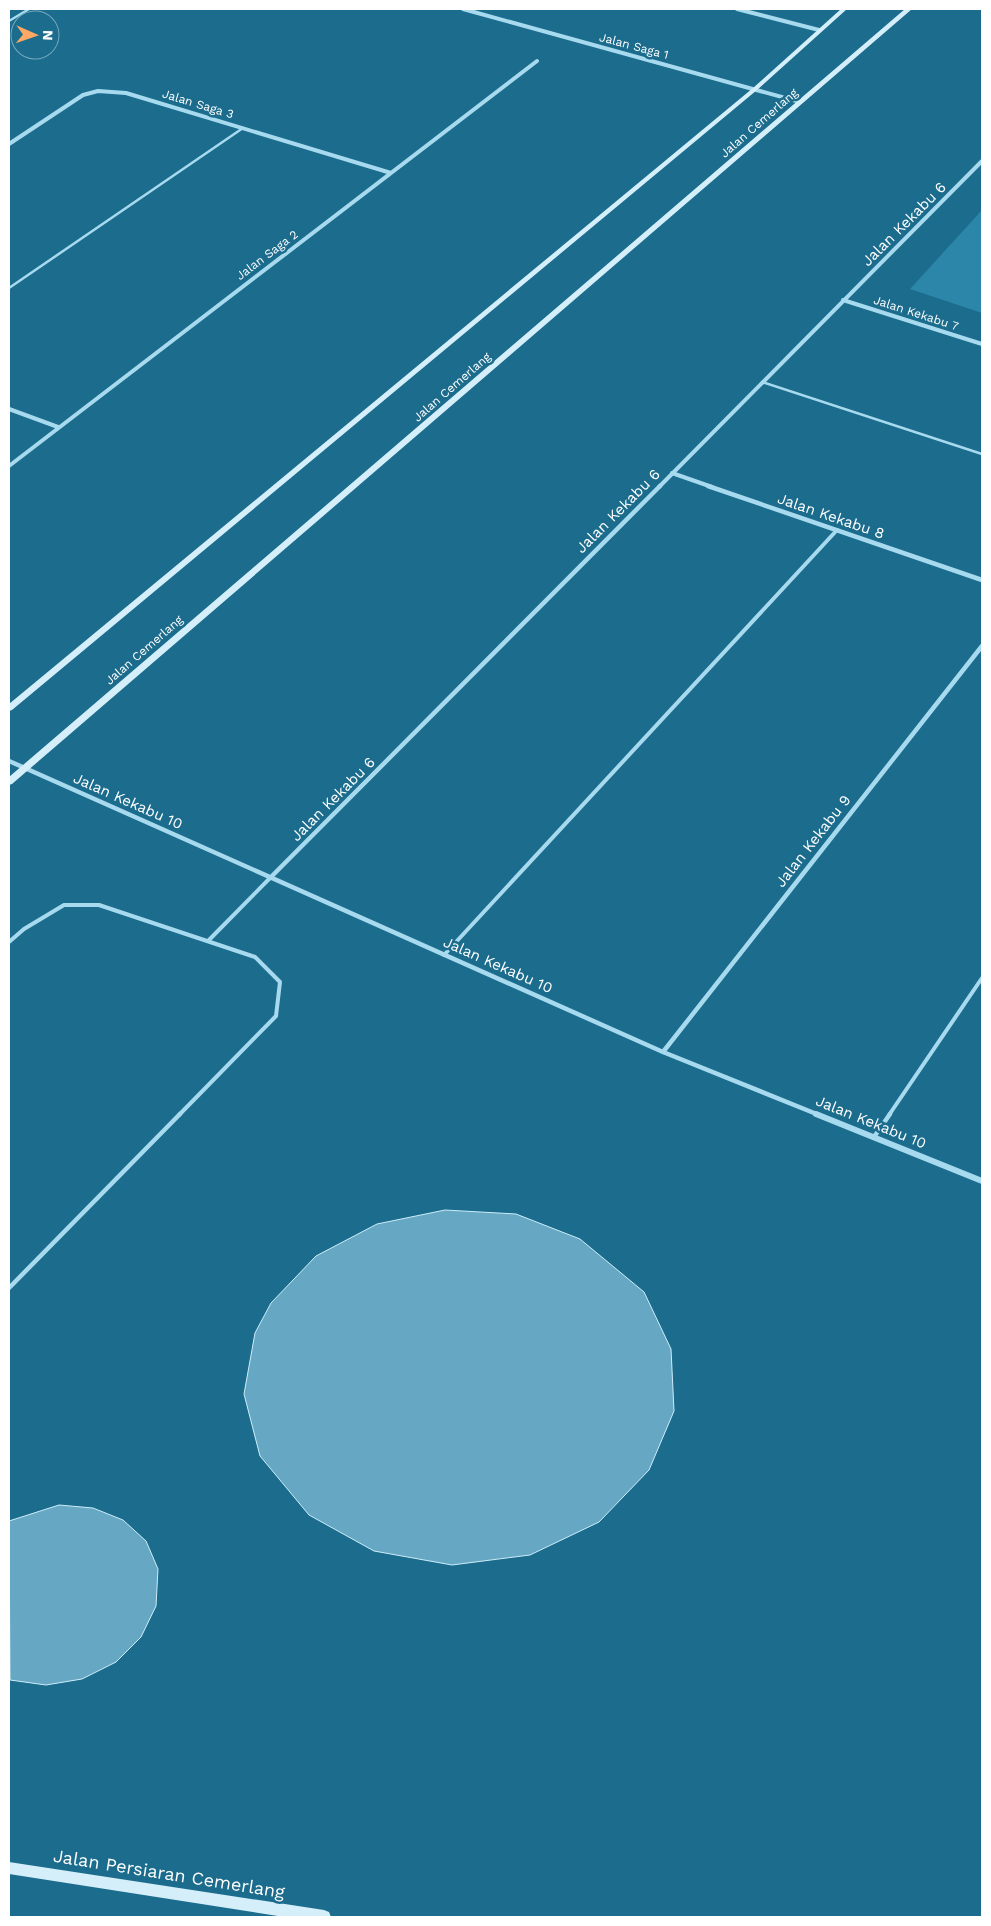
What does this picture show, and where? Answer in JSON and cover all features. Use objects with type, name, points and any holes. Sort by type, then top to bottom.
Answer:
[{"type":"main road","name":"Jalan Cemerlang","points":[[9,708],[755,89],[844,9]]},
{"type":"main road","name":"Jalan Cemerlang","points":[[9,782],[909,9]]},
{"type":"main road","name":"Jalan Persiaran Cemerlang","points":[[9,1868],[324,1917]]},
{"type":"street","name":"Jalan Saga 1","points":[[463,9],[800,102]]},
{"type":"street","points":[[737,9],[819,30]]},
{"type":"street","name":"Jalan Saga 2","points":[[9,466],[537,61]]},
{"type":"street","name":"Jalan Saga 3","points":[[9,144],[83,95],[98,91],[126,93],[391,173]]},
{"type":"street","name":"Jalan Kekabu 6","points":[[270,878],[982,161]]},
{"type":"street","name":"Jalan Kekabu 7","points":[[843,300],[982,344]]},
{"type":"street","points":[[9,409],[58,427]]},
{"type":"street","name":"Jalan Kekabu 8","points":[[672,473],[982,580]]},
{"type":"street","name":"Jalan Kekabu 9","points":[[663,1052],[982,646]]},
{"type":"street","name":"Jalan Kekabu 10","points":[[9,761],[663,1052],[982,1181]]},
{"type":"lane","points":[[9,21],[29,9]]},
{"type":"lane","points":[[9,288],[243,128]]},
{"type":"lane","points":[[762,382],[982,454]]},
{"type":"lane","points":[[444,956],[837,530]]},
{"type":"lane","points":[[209,940],[270,878]]},
{"type":"lane","points":[[9,942],[24,928],[64,904],[99,905],[209,940],[255,957],[280,982],[276,1016],[9,1288]]},
{"type":"lane","points":[[874,1137],[982,978]]},
{"type":"shaded area","points":[[982,210],[982,313],[910,289]]},
{"type":"building","points":[[445,1210],[516,1214],[580,1239],[644,1292],[671,1349],[674,1411],[649,1470],[599,1522],[530,1555],[452,1565],[374,1551],[309,1515],[260,1456],[244,1394],[255,1333],[271,1303],[316,1256],[377,1224]]},
{"type":"building","points":[[59,1505],[93,1508],[123,1520],[146,1541],[158,1569],[156,1606],[141,1637],[116,1662],[82,1679],[46,1685],[10,1680],[9,1521]]}]
